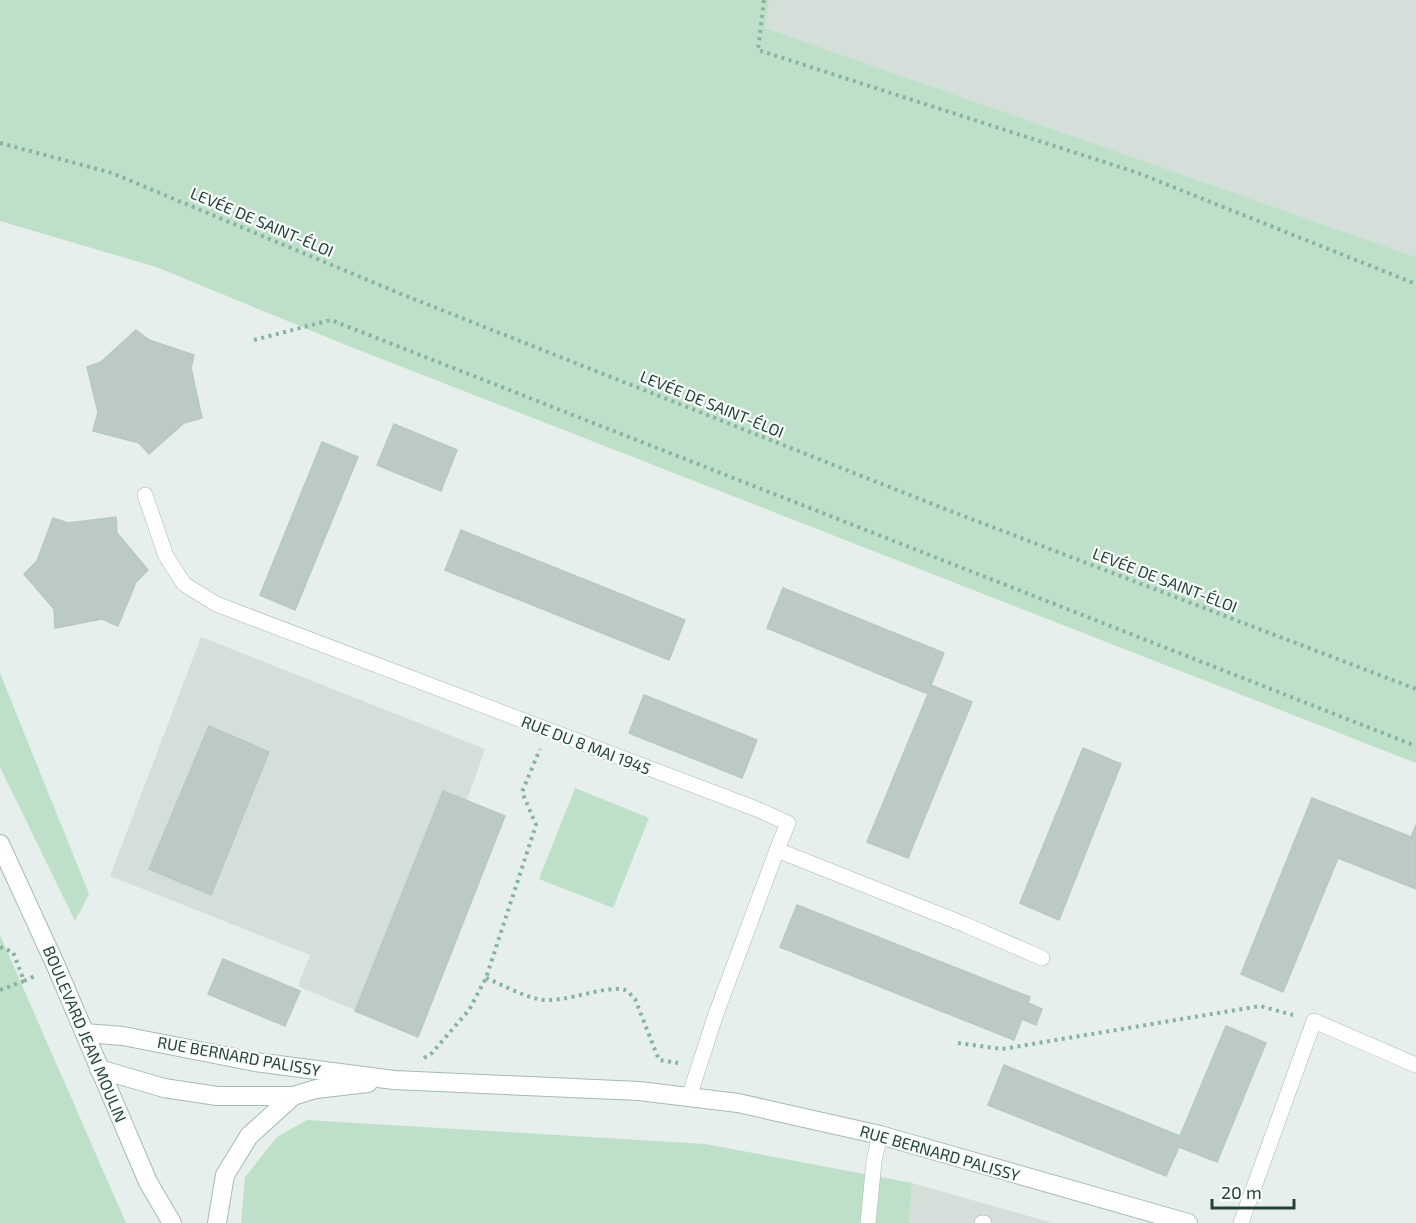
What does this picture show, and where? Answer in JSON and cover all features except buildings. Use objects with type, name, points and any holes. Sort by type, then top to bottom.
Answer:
[{"type":"street","name":"BOULEVARD JEAN MOULIN","points":[[0,844],[85,1033],[148,1182],[172,1223]]},
{"type":"street","name":"RUE BERNARD PALISSY","points":[[85,1033],[123,1036],[255,1062],[394,1080],[639,1091],[738,1103],[880,1135],[1188,1223]]},
{"type":"street","name":"RUE BERNARD PALISSY","points":[[99,1069],[164,1088],[206,1094],[293,1096],[316,1089],[394,1080]]},
{"type":"street","name":"RUE BERNARD PALISSY","points":[[217,1223],[225,1175],[249,1136],[293,1096]]},
{"type":"lane","name":"RUE DU 8 MAI 1945","points":[[145,495],[166,556],[184,584],[216,604],[744,804],[788,823],[777,850]]},
{"type":"lane","points":[[689,1097],[698,1066],[777,850],[966,925],[1042,958]]},
{"type":"lane","points":[[1241,1223],[1314,1021],[1416,1065]]},
{"type":"lane","points":[[868,1223],[874,1161],[880,1135]]},
{"type":"path","points":[[764,0],[758,50],[1138,173],[1416,284]]},
{"type":"path","name":"LEVÉE DE SAINT-ÉLOI","points":[[0,143],[112,173],[412,298],[929,503],[1416,689]]},
{"type":"path","points":[[254,340],[331,320],[1416,746]]},
{"type":"path","points":[[394,1080],[432,1053],[469,1010],[486,978],[536,825],[522,792],[547,731]]},
{"type":"path","points":[[0,947],[13,952],[24,981],[0,990]]},
{"type":"path","points":[[486,978],[539,1000],[578,997],[612,989],[624,990],[635,999],[659,1060],[698,1066]]},
{"type":"path","points":[[958,1043],[1002,1049],[1260,1006],[1314,1021]]},
{"type":"shaded area","points":[[769,0],[1416,0],[1416,257],[764,28]]},
{"type":"shaded area","points":[[201,637],[485,749],[467,800],[505,816],[418,1037],[298,986],[310,955],[110,876]]},
{"type":"shaded area","points":[[912,1183],[1053,1223],[909,1223]]},
{"type":"green space","points":[[0,0],[769,0],[765,28],[1416,257],[1416,763],[351,347],[156,267],[0,221]]},
{"type":"green space","points":[[0,673],[89,894],[75,921],[0,767]]},
{"type":"green space","points":[[575,788],[649,818],[613,908],[539,879]]},
{"type":"green space","points":[[0,935],[126,1223],[0,1223]]},
{"type":"green space","points":[[307,1120],[705,1144],[912,1183],[909,1223],[241,1223],[245,1177],[277,1137]]}]
